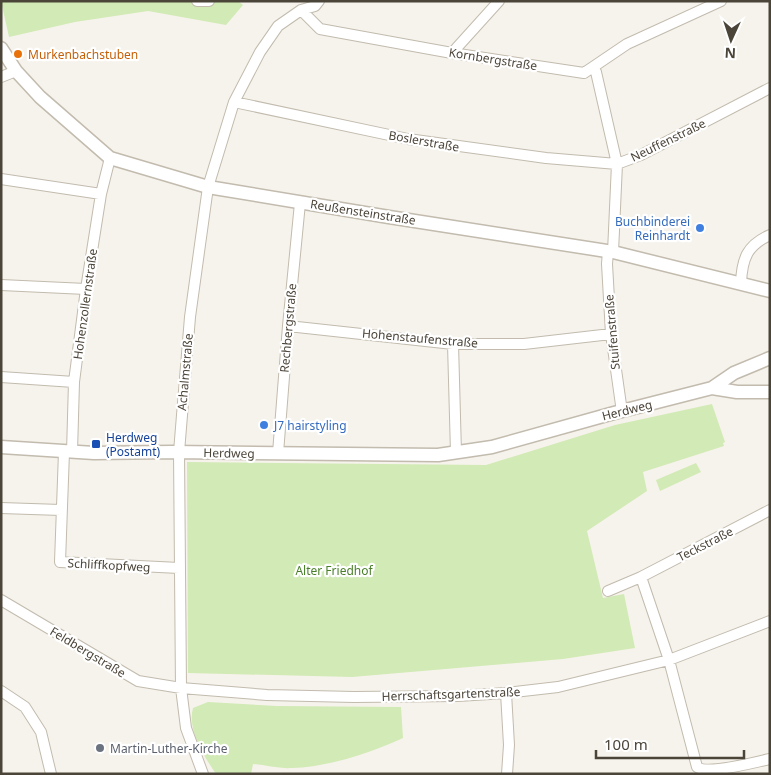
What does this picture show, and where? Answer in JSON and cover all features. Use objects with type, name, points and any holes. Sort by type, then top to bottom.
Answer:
[{"type":"street","points":[[197,1],[209,1]]},
{"type":"street","points":[[452,53],[499,1]]},
{"type":"street","points":[[617,164],[596,72],[593,67],[627,44],[721,1]]},
{"type":"street","name":"Achalmstraße","points":[[202,774],[186,728],[181,688],[179,452],[190,317],[208,187],[234,102],[260,52],[278,26],[314,3]]},
{"type":"street","name":"Kornbergstraße","points":[[301,10],[320,29],[452,53],[584,73],[593,67]]},
{"type":"street","name":"Reußensteinstraße","points":[[1,48],[16,71],[52,108],[110,158],[208,187],[611,251],[770,291]]},
{"type":"street","points":[[1,77],[16,71]]},
{"type":"street","name":"Neuffenstraße","points":[[611,251],[617,164],[641,155],[770,88]]},
{"type":"street","name":"Boslerstraße","points":[[234,102],[408,139],[546,158],[617,164]]},
{"type":"street","name":"Hohenzollernstraße","points":[[68,452],[74,382],[86,289],[110,158]]},
{"type":"street","points":[[1,180],[102,194]]},
{"type":"street","name":"Rechbergstraße","points":[[278,453],[300,203]]},
{"type":"street","points":[[741,283],[745,256],[753,246],[770,235]]},
{"type":"street","name":"Stuifenstraße","points":[[611,251],[607,264],[611,334],[622,412]]},
{"type":"street","points":[[1,285],[86,289]]},
{"type":"street","name":"Hohenstaufenstraße","points":[[288,326],[453,344],[524,344],[611,334]]},
{"type":"street","points":[[453,344],[456,453]]},
{"type":"street","points":[[712,388],[734,374],[770,358]]},
{"type":"street","points":[[1,377],[74,382]]},
{"type":"street","name":"Herdweg","points":[[1,447],[68,452],[432,455],[492,447],[712,388],[736,392],[770,392]]},
{"type":"street","name":"Schliffkopfweg","points":[[68,452],[61,510],[60,562],[180,568]]},
{"type":"street","points":[[1,508],[61,510]]},
{"type":"street","name":"Teckstraße","points":[[608,591],[641,577],[770,510]]},
{"type":"street","points":[[641,577],[669,660],[697,767],[700,770],[714,769],[770,759]]},
{"type":"street","name":"Feldbergstraße","points":[[1,600],[138,681],[181,688]]},
{"type":"street","name":"Herrschaftsgartenstraße","points":[[181,688],[267,695],[354,697],[458,696],[506,693],[558,687],[669,660],[770,621]]},
{"type":"street","points":[[1,691],[25,707],[41,732],[51,774]]},
{"type":"street","points":[[506,693],[509,745],[507,774]]},
{"type":"green space","points":[[1,1],[238,1],[243,5],[226,25],[148,11],[75,22],[9,37]]},
{"type":"green space","name":"Alter Friedhof","points":[[712,404],[725,442],[723,443],[724,446],[643,472],[647,491],[587,531],[603,598],[624,594],[635,648],[563,659],[352,677],[188,673],[187,462],[486,465],[615,425]]},
{"type":"green space","points":[[696,463],[701,472],[660,491],[656,480]]},
{"type":"green space","points":[[208,702],[277,706],[401,707],[403,738],[363,754],[320,765],[287,768],[253,764],[251,774],[216,774],[206,759],[194,734],[192,725],[193,708]]},
{"type":"place","name":"Murkenbachstuben","points":[[18,54]]},
{"type":"place","name":"Buchbinderei Reinhardt","points":[[700,228]]},
{"type":"place","name":"J7 hairstyling","points":[[264,425]]},
{"type":"place","name":"Herdweg (Postamt)","points":[[96,444]]},
{"type":"place","name":"Martin-Luther-Kirche","points":[[100,748]]}]
